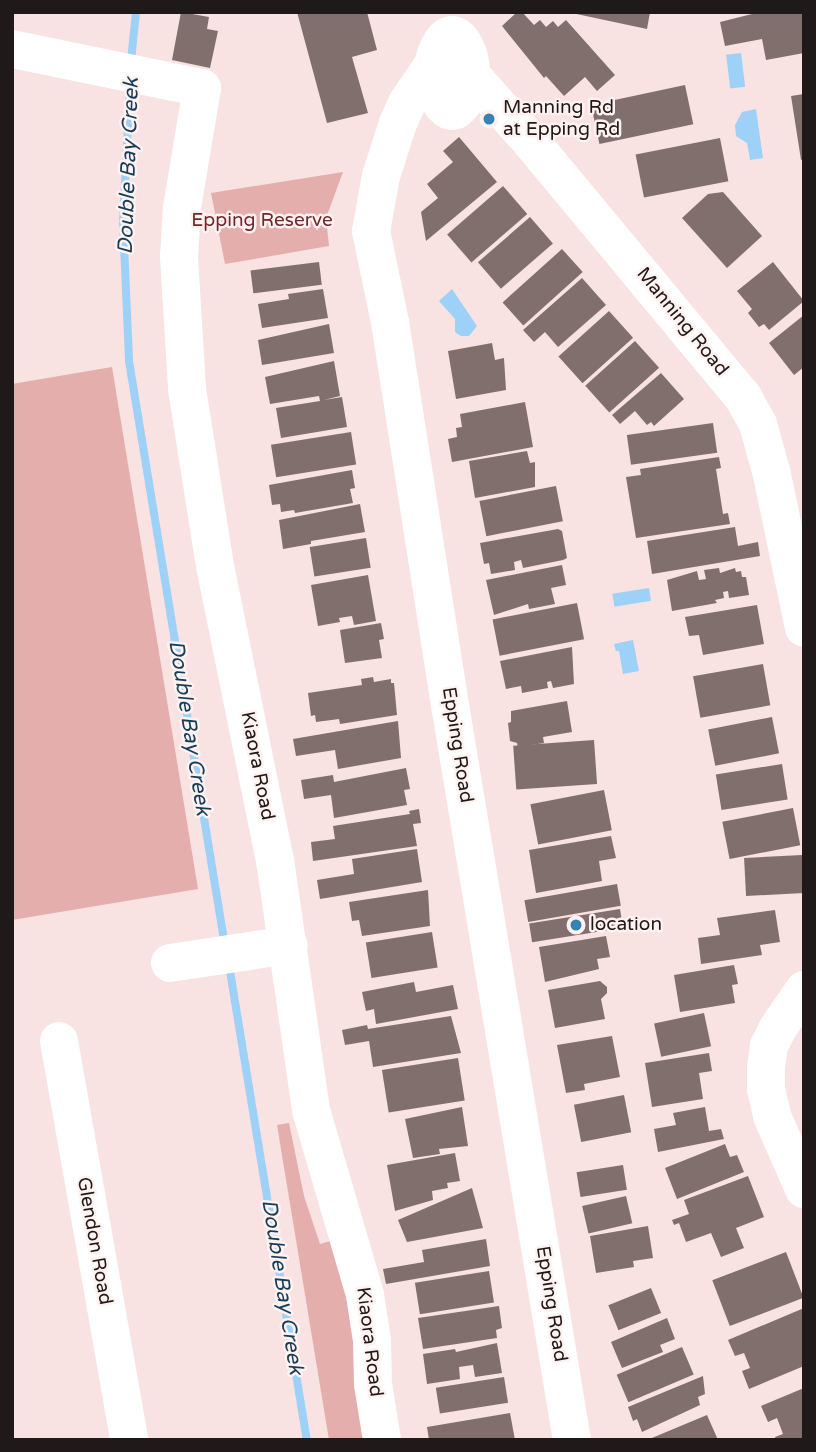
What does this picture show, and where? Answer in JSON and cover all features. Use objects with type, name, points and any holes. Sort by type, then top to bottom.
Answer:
[{"type":"street","name":"Manning Road","points":[[446,44],[532,142],[743,397],[758,424],[772,475],[804,628]]},
{"type":"street","name":"Epping Road","points":[[446,44],[407,103],[398,124],[381,176],[371,231],[390,322],[451,711],[572,1440]]},
{"type":"street","name":"Kiaora Road","points":[[12,49],[202,88],[182,208],[179,257],[187,390],[215,566],[253,741],[273,948],[312,1110],[365,1295],[372,1341],[373,1384],[382,1440]]},
{"type":"street","points":[[188,960],[273,948]]},
{"type":"street","points":[[801,1178],[772,1116],[766,1089],[766,1067],[769,1046],[804,990]]},
{"type":"street","name":"Glendon Road","points":[[59,1041],[129,1440]]},
{"type":"green space","name":"Epping Reserve","points":[[343,172],[326,218],[329,246],[225,264],[211,193]]},
{"type":"green space","points":[[112,367],[198,889],[12,920],[12,384]]},
{"type":"green space","points":[[289,1123],[304,1196],[320,1244],[338,1239],[370,1440],[329,1440],[277,1125]]},
{"type":"water","points":[[741,53],[745,87],[730,89],[726,55]]},
{"type":"water","points":[[756,109],[763,158],[750,160],[747,143],[736,136],[735,125],[742,112]]},
{"type":"water","points":[[452,289],[477,326],[469,336],[461,336],[455,332],[455,319],[439,301]]},
{"type":"water","points":[[649,588],[651,601],[614,607],[612,594]]},
{"type":"water","points":[[633,640],[639,671],[623,674],[619,651],[616,651],[614,644]]},
{"type":"building","points":[[181,12],[209,17],[207,29],[218,31],[210,68],[172,60]]},
{"type":"building","points":[[297,12],[367,12],[377,50],[352,57],[368,113],[327,123]]},
{"type":"building","points":[[517,12],[522,12],[534,25],[540,20],[546,27],[553,21],[558,27],[566,20],[615,75],[597,91],[585,77],[564,96],[546,76],[544,78],[502,26]]},
{"type":"building","points":[[567,12],[650,12],[647,29]]},
{"type":"building","points":[[760,12],[804,12],[804,53],[766,60],[762,39],[725,46],[720,22]]},
{"type":"building","points":[[685,85],[693,124],[599,144],[591,105]]},
{"type":"building","points":[[804,94],[804,159],[801,160],[791,96]]},
{"type":"building","points":[[459,137],[497,182],[426,241],[421,212],[438,198],[427,184],[453,162],[443,151]]},
{"type":"building","points":[[720,138],[728,181],[644,198],[636,154]]},
{"type":"building","points":[[503,186],[527,214],[471,262],[447,235]]},
{"type":"building","points":[[723,192],[762,236],[727,268],[682,218],[708,194]]},
{"type":"building","points":[[530,217],[553,243],[501,289],[478,262]]},
{"type":"building","points":[[562,249],[583,272],[523,326],[503,303]]},
{"type":"building","points":[[319,262],[322,285],[253,293],[251,270]]},
{"type":"building","points":[[773,262],[804,301],[769,330],[764,324],[759,327],[748,313],[752,309],[737,291]]},
{"type":"building","points":[[582,278],[606,305],[558,347],[545,332],[534,342],[523,330]]},
{"type":"building","points":[[323,289],[328,318],[262,328],[258,304],[289,299],[288,294]]},
{"type":"building","points":[[609,311],[633,338],[583,383],[558,357]]},
{"type":"building","points":[[804,315],[804,367],[794,375],[769,343]]},
{"type":"building","points":[[329,324],[334,353],[262,365],[258,340]]},
{"type":"building","points":[[635,341],[659,368],[609,413],[585,386]]},
{"type":"building","points":[[492,343],[495,360],[504,358],[506,390],[456,399],[448,351]]},
{"type":"building","points":[[334,361],[340,396],[324,400],[342,397],[347,427],[281,438],[276,408],[320,401],[319,396],[270,404],[265,377]]},
{"type":"building","points":[[661,373],[684,399],[654,426],[651,422],[647,425],[635,411],[620,424],[612,415]]},
{"type":"building","points":[[525,402],[533,447],[452,462],[448,439],[457,437],[456,428],[462,427],[460,414]]},
{"type":"building","points":[[713,423],[717,453],[631,465],[627,435]]},
{"type":"building","points":[[351,432],[356,465],[276,477],[271,445]]},
{"type":"building","points":[[527,451],[530,463],[535,462],[535,487],[475,498],[469,461]]},
{"type":"building","points":[[719,457],[721,468],[716,469],[723,514],[728,513],[730,524],[636,538],[626,477],[641,475],[640,469]]},
{"type":"building","points":[[352,470],[355,488],[350,489],[353,503],[295,513],[294,510],[281,512],[280,504],[272,505],[269,485]]},
{"type":"building","points":[[556,486],[563,521],[486,536],[479,501]]},
{"type":"building","points":[[360,504],[365,532],[311,541],[311,544],[283,549],[279,520]]},
{"type":"building","points":[[735,527],[738,546],[758,542],[760,556],[652,574],[647,541]]},
{"type":"building","points":[[558,529],[562,531],[567,558],[563,560],[523,568],[521,560],[514,562],[515,570],[491,574],[489,563],[484,564],[480,543]]},
{"type":"building","points":[[366,538],[371,568],[314,577],[310,547]]},
{"type":"building","points":[[562,565],[566,585],[551,588],[555,604],[529,609],[528,604],[494,615],[486,580]]},
{"type":"building","points":[[719,568],[720,573],[735,568],[736,572],[741,571],[742,577],[746,577],[749,595],[729,598],[728,591],[723,592],[724,598],[715,600],[717,603],[672,611],[667,580],[697,571],[699,580],[706,579],[704,570]]},
{"type":"building","points":[[368,575],[376,621],[354,625],[352,616],[339,618],[340,622],[318,626],[311,585]]},
{"type":"building","points":[[577,603],[584,639],[500,656],[493,619]]},
{"type":"building","points":[[757,605],[764,644],[703,655],[699,635],[689,636],[685,617]]},
{"type":"building","points":[[381,623],[384,639],[379,640],[382,658],[345,663],[340,630]]},
{"type":"building","points":[[572,647],[574,684],[553,688],[551,681],[547,682],[548,688],[522,693],[521,686],[506,689],[500,661]]},
{"type":"building","points":[[763,664],[770,705],[700,718],[693,676]]},
{"type":"building","points":[[373,677],[374,682],[391,679],[391,683],[394,683],[397,715],[340,724],[339,719],[316,722],[315,715],[311,716],[308,693],[362,685],[361,679]]},
{"type":"building","points":[[567,701],[572,732],[543,737],[544,743],[518,747],[517,743],[510,741],[508,723],[511,722],[511,711]]},
{"type":"building","points":[[772,717],[779,753],[715,766],[708,729]]},
{"type":"building","points":[[398,721],[401,758],[338,769],[335,750],[296,756],[293,739]]},
{"type":"building","points":[[594,740],[597,784],[516,790],[513,746]]},
{"type":"building","points":[[782,764],[788,800],[721,810],[716,774]]},
{"type":"building","points":[[406,768],[410,789],[404,790],[407,805],[334,818],[331,795],[304,799],[301,780],[333,775],[334,782]]},
{"type":"building","points":[[604,790],[612,830],[538,845],[530,804]]},
{"type":"building","points":[[793,808],[800,845],[730,859],[722,822]]},
{"type":"building","points":[[419,809],[421,823],[413,824],[417,846],[313,861],[311,842],[335,839],[333,826],[410,814],[409,811]]},
{"type":"building","points":[[611,836],[616,858],[599,861],[602,881],[536,893],[529,850]]},
{"type":"building","points":[[417,849],[422,882],[320,899],[317,880],[354,874],[352,859]]},
{"type":"building","points":[[802,855],[804,893],[746,896],[744,858]]},
{"type":"building","points":[[617,884],[621,906],[528,922],[524,900]]},
{"type":"building","points":[[428,890],[430,926],[362,936],[359,920],[352,921],[349,902]]},
{"type":"building","name":"location","points":[[620,909],[623,928],[532,942],[529,923]]},
{"type":"building","points":[[775,910],[780,942],[760,945],[762,955],[701,964],[698,938],[720,935],[717,918]]},
{"type":"building","points":[[432,932],[438,968],[371,978],[366,942]]},
{"type":"building","points":[[606,936],[610,957],[597,959],[599,969],[545,982],[539,947]]},
{"type":"building","points":[[734,965],[738,984],[732,985],[735,1003],[680,1012],[674,975]]},
{"type":"building","points":[[600,981],[607,987],[607,993],[601,999],[605,1019],[555,1028],[548,990]]},
{"type":"building","points":[[414,982],[416,992],[453,985],[458,1009],[376,1024],[374,1009],[366,1011],[362,992]]},
{"type":"building","points":[[704,1013],[711,1046],[661,1057],[654,1024]]},
{"type":"building","points":[[451,1016],[461,1053],[373,1067],[369,1041],[345,1045],[342,1030],[367,1025],[368,1029]]},
{"type":"building","points":[[612,1036],[620,1077],[584,1084],[585,1090],[566,1093],[557,1045]]},
{"type":"building","points":[[709,1053],[712,1071],[699,1073],[703,1099],[652,1107],[645,1063]]},
{"type":"building","points":[[458,1058],[465,1100],[389,1113],[382,1070]]},
{"type":"building","points":[[624,1095],[631,1132],[581,1142],[574,1105]]},
{"type":"building","points":[[462,1107],[468,1146],[439,1149],[440,1154],[413,1158],[405,1119]]},
{"type":"building","points":[[705,1107],[709,1131],[721,1129],[724,1139],[658,1152],[654,1129],[676,1125],[673,1113]]},
{"type":"building","points":[[725,1144],[730,1157],[737,1155],[744,1172],[677,1199],[665,1168]]},
{"type":"building","points":[[455,1153],[460,1181],[447,1183],[448,1188],[432,1191],[433,1200],[395,1211],[387,1165]]},
{"type":"building","points":[[623,1165],[627,1190],[580,1197],[577,1172]]},
{"type":"building","points":[[748,1176],[764,1217],[736,1228],[744,1248],[721,1257],[711,1233],[686,1242],[679,1223],[674,1225],[672,1220],[689,1214],[684,1200]]},
{"type":"building","points":[[472,1188],[483,1228],[407,1242],[398,1220]]},
{"type":"building","points":[[626,1196],[632,1223],[588,1233],[582,1206]]},
{"type":"building","points":[[648,1226],[653,1258],[633,1261],[634,1267],[596,1273],[590,1236]]},
{"type":"building","points":[[486,1239],[490,1266],[386,1284],[383,1269],[424,1262],[422,1250]]},
{"type":"building","points":[[786,1252],[804,1298],[730,1326],[712,1280]]},
{"type":"building","points":[[489,1271],[494,1303],[420,1314],[415,1283]]},
{"type":"building","points":[[651,1288],[661,1313],[618,1330],[608,1305]]},
{"type":"building","points":[[499,1306],[502,1328],[496,1330],[497,1338],[423,1349],[418,1318]]},
{"type":"building","points":[[804,1308],[804,1366],[749,1389],[742,1371],[750,1368],[744,1353],[735,1356],[728,1340]]},
{"type":"building","points":[[667,1318],[675,1339],[660,1345],[663,1352],[622,1368],[611,1342]]},
{"type":"building","points":[[497,1343],[502,1373],[475,1377],[473,1365],[459,1367],[460,1379],[427,1384],[423,1354],[455,1349],[456,1352]]},
{"type":"building","points":[[682,1347],[694,1375],[628,1402],[617,1375]]},
{"type":"building","points":[[703,1376],[705,1394],[698,1397],[700,1405],[642,1432],[637,1419],[633,1421],[628,1407]]},
{"type":"building","points":[[504,1377],[508,1403],[440,1413],[436,1388]]},
{"type":"building","points":[[804,1388],[804,1440],[776,1440],[775,1437],[783,1434],[777,1418],[768,1422],[761,1406]]},
{"type":"building","points":[[510,1413],[515,1440],[429,1440],[427,1427]]},
{"type":"building","points":[[707,1415],[718,1440],[647,1440]]},
{"type":"waterway","name":"Double Bay Creek","points":[[131,61],[136,12]]},
{"type":"waterway","name":"Double Bay Creek","points":[[130,85],[123,222],[129,361],[225,946]]},
{"type":"waterway","name":"Double Bay Creek","points":[[229,965],[307,1440]]},
{"type":"place","name":"Manning Rd at Epping Rd","points":[[489,119]]},
{"type":"place","name":"location","points":[[576,925]]}]
